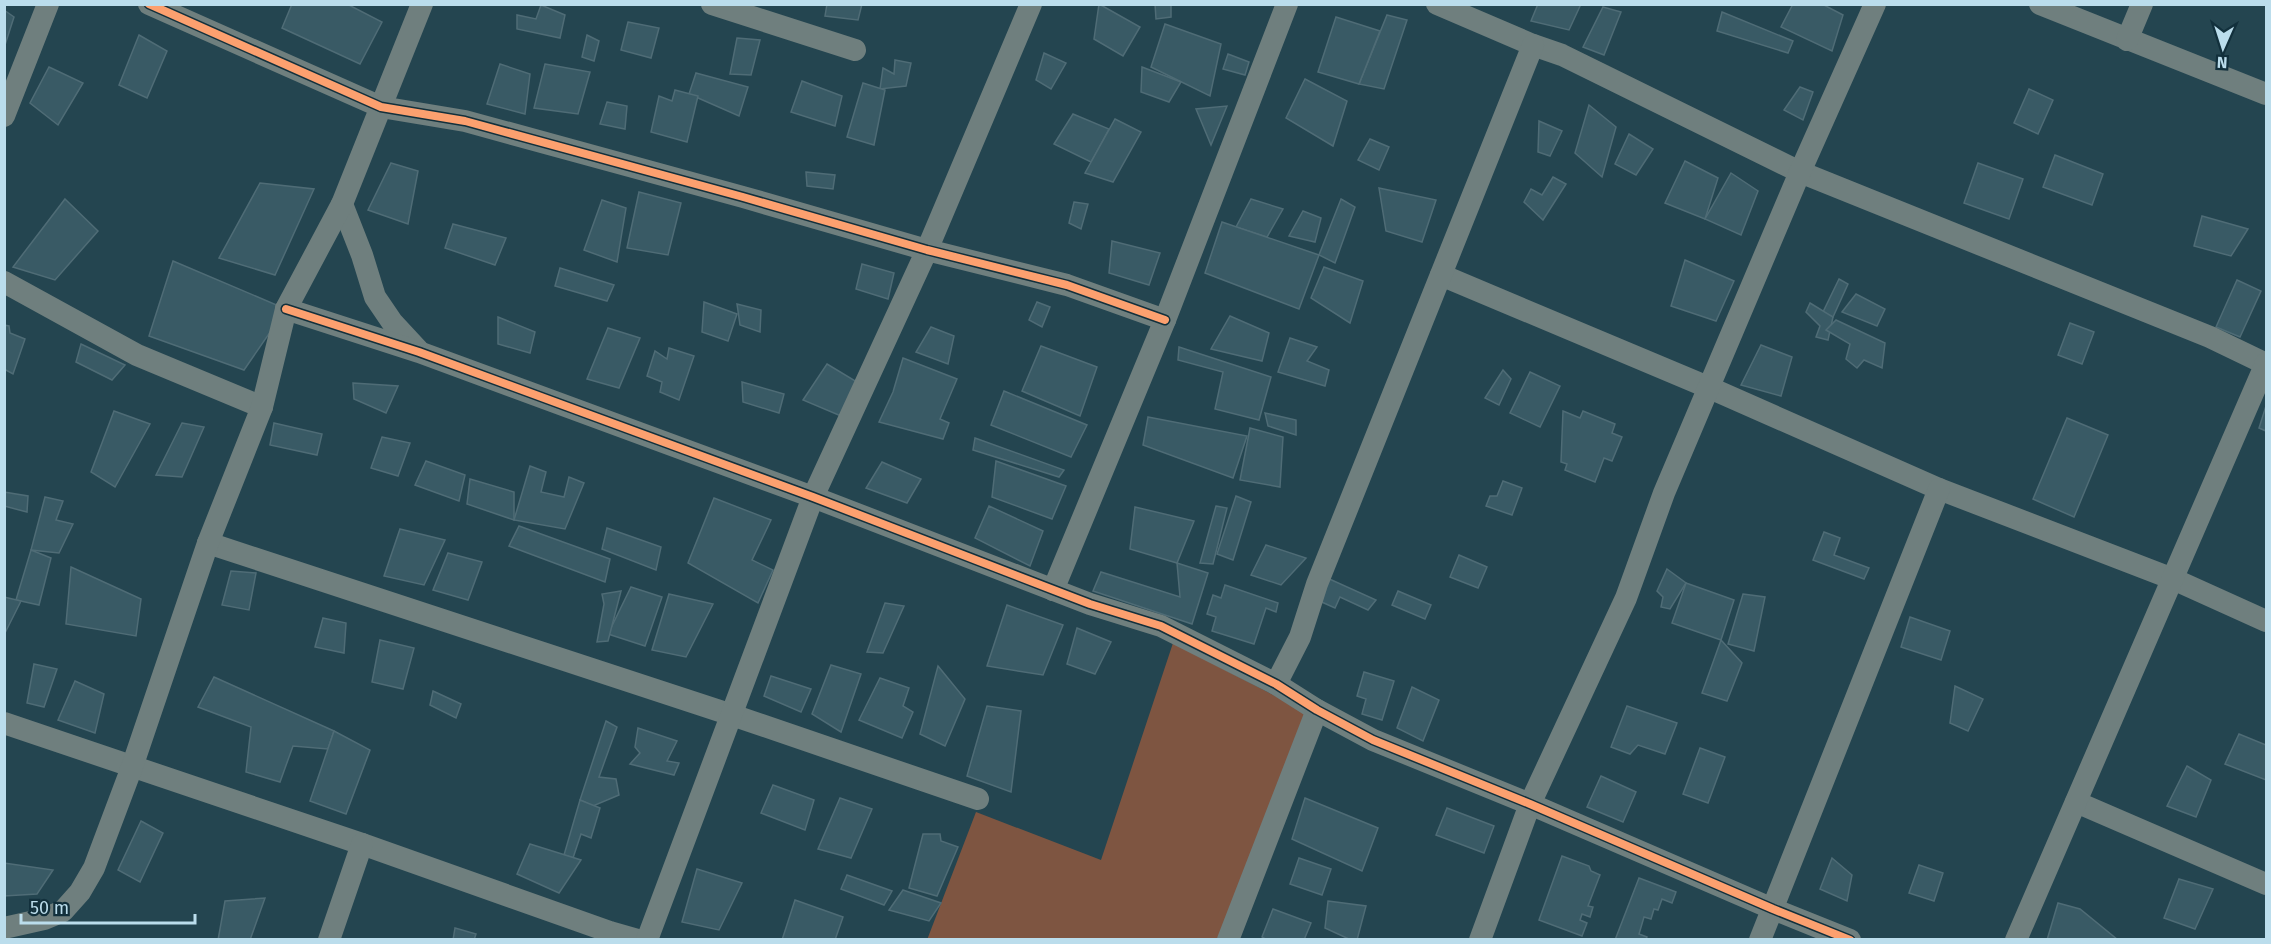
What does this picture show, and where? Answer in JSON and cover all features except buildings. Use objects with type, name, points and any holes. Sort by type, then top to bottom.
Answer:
[{"type":"street","points":[[4,116],[48,4]]},
{"type":"street","points":[[148,4],[381,107],[465,121],[927,250],[1067,285],[1165,320]]},
{"type":"street","points":[[4,928],[45,919],[63,911],[80,892],[94,868],[132,767],[208,543],[262,407],[286,309],[342,204],[422,4]]},
{"type":"street","points":[[712,4],[855,50]]},
{"type":"street","points":[[647,939],[813,496],[927,250],[1031,4]]},
{"type":"street","points":[[1053,590],[1165,320],[1287,4]]},
{"type":"street","points":[[1437,4],[1562,55],[1800,172],[2210,337],[2266,364],[2016,939]]},
{"type":"street","points":[[1480,939],[1530,804],[1626,598],[1664,494],[1800,172],[1875,4]]},
{"type":"street","points":[[2040,4],[2266,94]]},
{"type":"street","points":[[2127,40],[2142,4]]},
{"type":"street","points":[[1276,684],[1300,637],[1317,584],[1533,45]]},
{"type":"street","points":[[342,204],[375,297],[392,322],[419,352]]},
{"type":"street","points":[[1441,275],[1710,388],[1939,489],[2173,579],[2266,621]]},
{"type":"street","points":[[4,282],[137,355],[262,407]]},
{"type":"street","points":[[286,309],[419,352],[813,496],[1053,590],[1161,626],[1276,684],[1317,710],[1373,740],[1530,804],[1773,909],[1850,939]]},
{"type":"street","points":[[1760,939],[1939,489]]},
{"type":"street","points":[[208,543],[732,715],[978,799]]},
{"type":"street","points":[[1228,939],[1317,710]]},
{"type":"street","points":[[4,723],[362,844],[609,936],[638,939]]},
{"type":"street","points":[[2076,802],[2266,884]]},
{"type":"street","points":[[329,939],[362,844]]},
{"type":"shaded area","points":[[1173,643],[1308,713],[1221,939],[927,940],[976,812],[1101,860]]},
{"type":"cycle path","points":[[149,4],[381,107],[465,121],[927,250],[1067,285],[1165,320]]},
{"type":"cycle path","points":[[286,309],[419,352],[813,497],[1090,604],[1161,626],[1276,684],[1317,710],[1373,740],[1850,940]]}]
